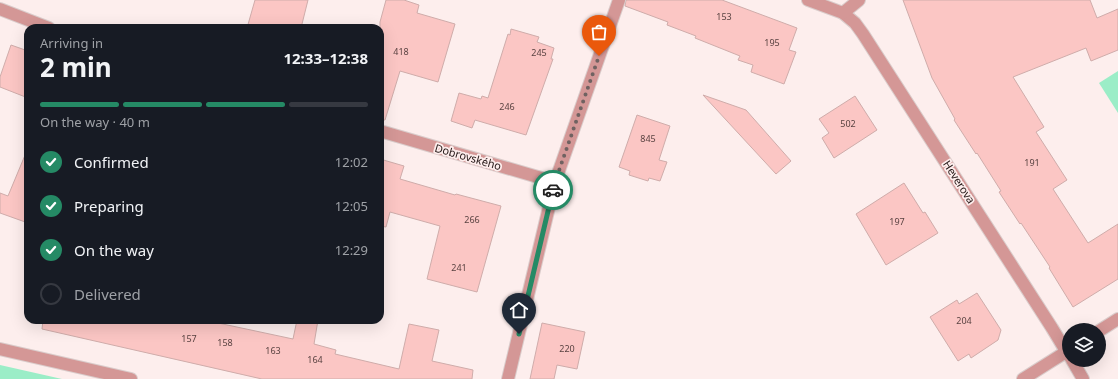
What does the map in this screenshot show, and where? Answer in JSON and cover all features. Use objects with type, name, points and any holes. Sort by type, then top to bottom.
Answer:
[{"type":"street","points":[[508,379],[555,182],[619,0]]},
{"type":"street","name":"Heverova","points":[[808,0],[842,13],[855,23],[864,34],[1062,343]]},
{"type":"street","points":[[842,13],[859,0]]},
{"type":"street","points":[[0,9],[39,24]]},
{"type":"street","name":"Dobrovského","points":[[384,132],[555,182]]},
{"type":"street","points":[[1106,327],[1118,319]]},
{"type":"street","points":[[0,349],[130,379]]},
{"type":"street","points":[[1023,379],[1062,358]]},
{"type":"street","name":"Heverova","points":[[1076,367],[1083,379]]},
{"type":"green space","points":[[1118,71],[1118,113],[1099,83]]},
{"type":"green space","points":[[0,365],[62,379],[0,379]]},
{"type":"building","points":[[255,0],[308,0],[302,24],[248,24]]},
{"type":"building","points":[[386,0],[404,0],[419,5],[417,13],[455,24],[438,82],[400,71],[385,120],[384,24],[380,24]]},
{"type":"building","points":[[626,0],[722,0],[797,28],[789,50],[796,52],[784,84],[751,72],[753,65],[738,60],[740,56],[695,38],[696,36],[667,25],[668,22],[625,6]]},
{"type":"building","points":[[903,0],[1090,0],[1097,18],[1118,9],[1118,50],[1091,61],[1086,48],[1013,77],[1044,127],[1036,132],[1067,180],[1053,189],[1088,243],[1118,224],[1118,279],[1073,307],[1049,268],[1050,267],[999,192],[1001,191],[954,120],[955,119],[932,78]]},
{"type":"building","points":[[511,29],[539,37],[537,42],[554,48],[551,59],[553,59],[526,135],[475,120],[472,128],[451,121],[459,93],[481,99],[482,96],[488,98],[508,34],[510,35]]},
{"type":"building","points":[[11,45],[24,50],[24,96],[0,87],[0,77]]},
{"type":"building","points":[[703,95],[746,110],[791,161],[776,174]]},
{"type":"building","points":[[855,96],[877,130],[834,158],[822,138],[829,133],[819,119]]},
{"type":"building","points":[[637,115],[670,126],[659,160],[667,162],[660,181],[649,178],[648,181],[629,175],[630,171],[619,167]]},
{"type":"building","points":[[24,158],[24,222],[0,213],[0,193],[8,196]]},
{"type":"building","points":[[384,160],[404,166],[400,179],[455,195],[456,194],[501,206],[477,292],[427,279],[440,226],[390,212],[386,227],[384,227]]},
{"type":"building","points":[[904,183],[938,233],[886,265],[856,214]]},
{"type":"building","points":[[977,293],[1001,330],[998,340],[971,358],[969,354],[958,361],[930,317],[957,300],[959,304]]},
{"type":"building","points":[[542,323],[585,332],[577,369],[557,365],[554,379],[530,379]]},
{"type":"building","points":[[43,324],[223,324],[293,339],[296,324],[317,324],[314,344],[336,350],[335,354],[399,369],[409,324],[439,330],[432,361],[473,370],[472,379],[262,379],[42,329]]},
{"type":"way so far","points":[[553,190],[599,56]]},
{"type":"route","points":[[519,334],[553,190]]}]
